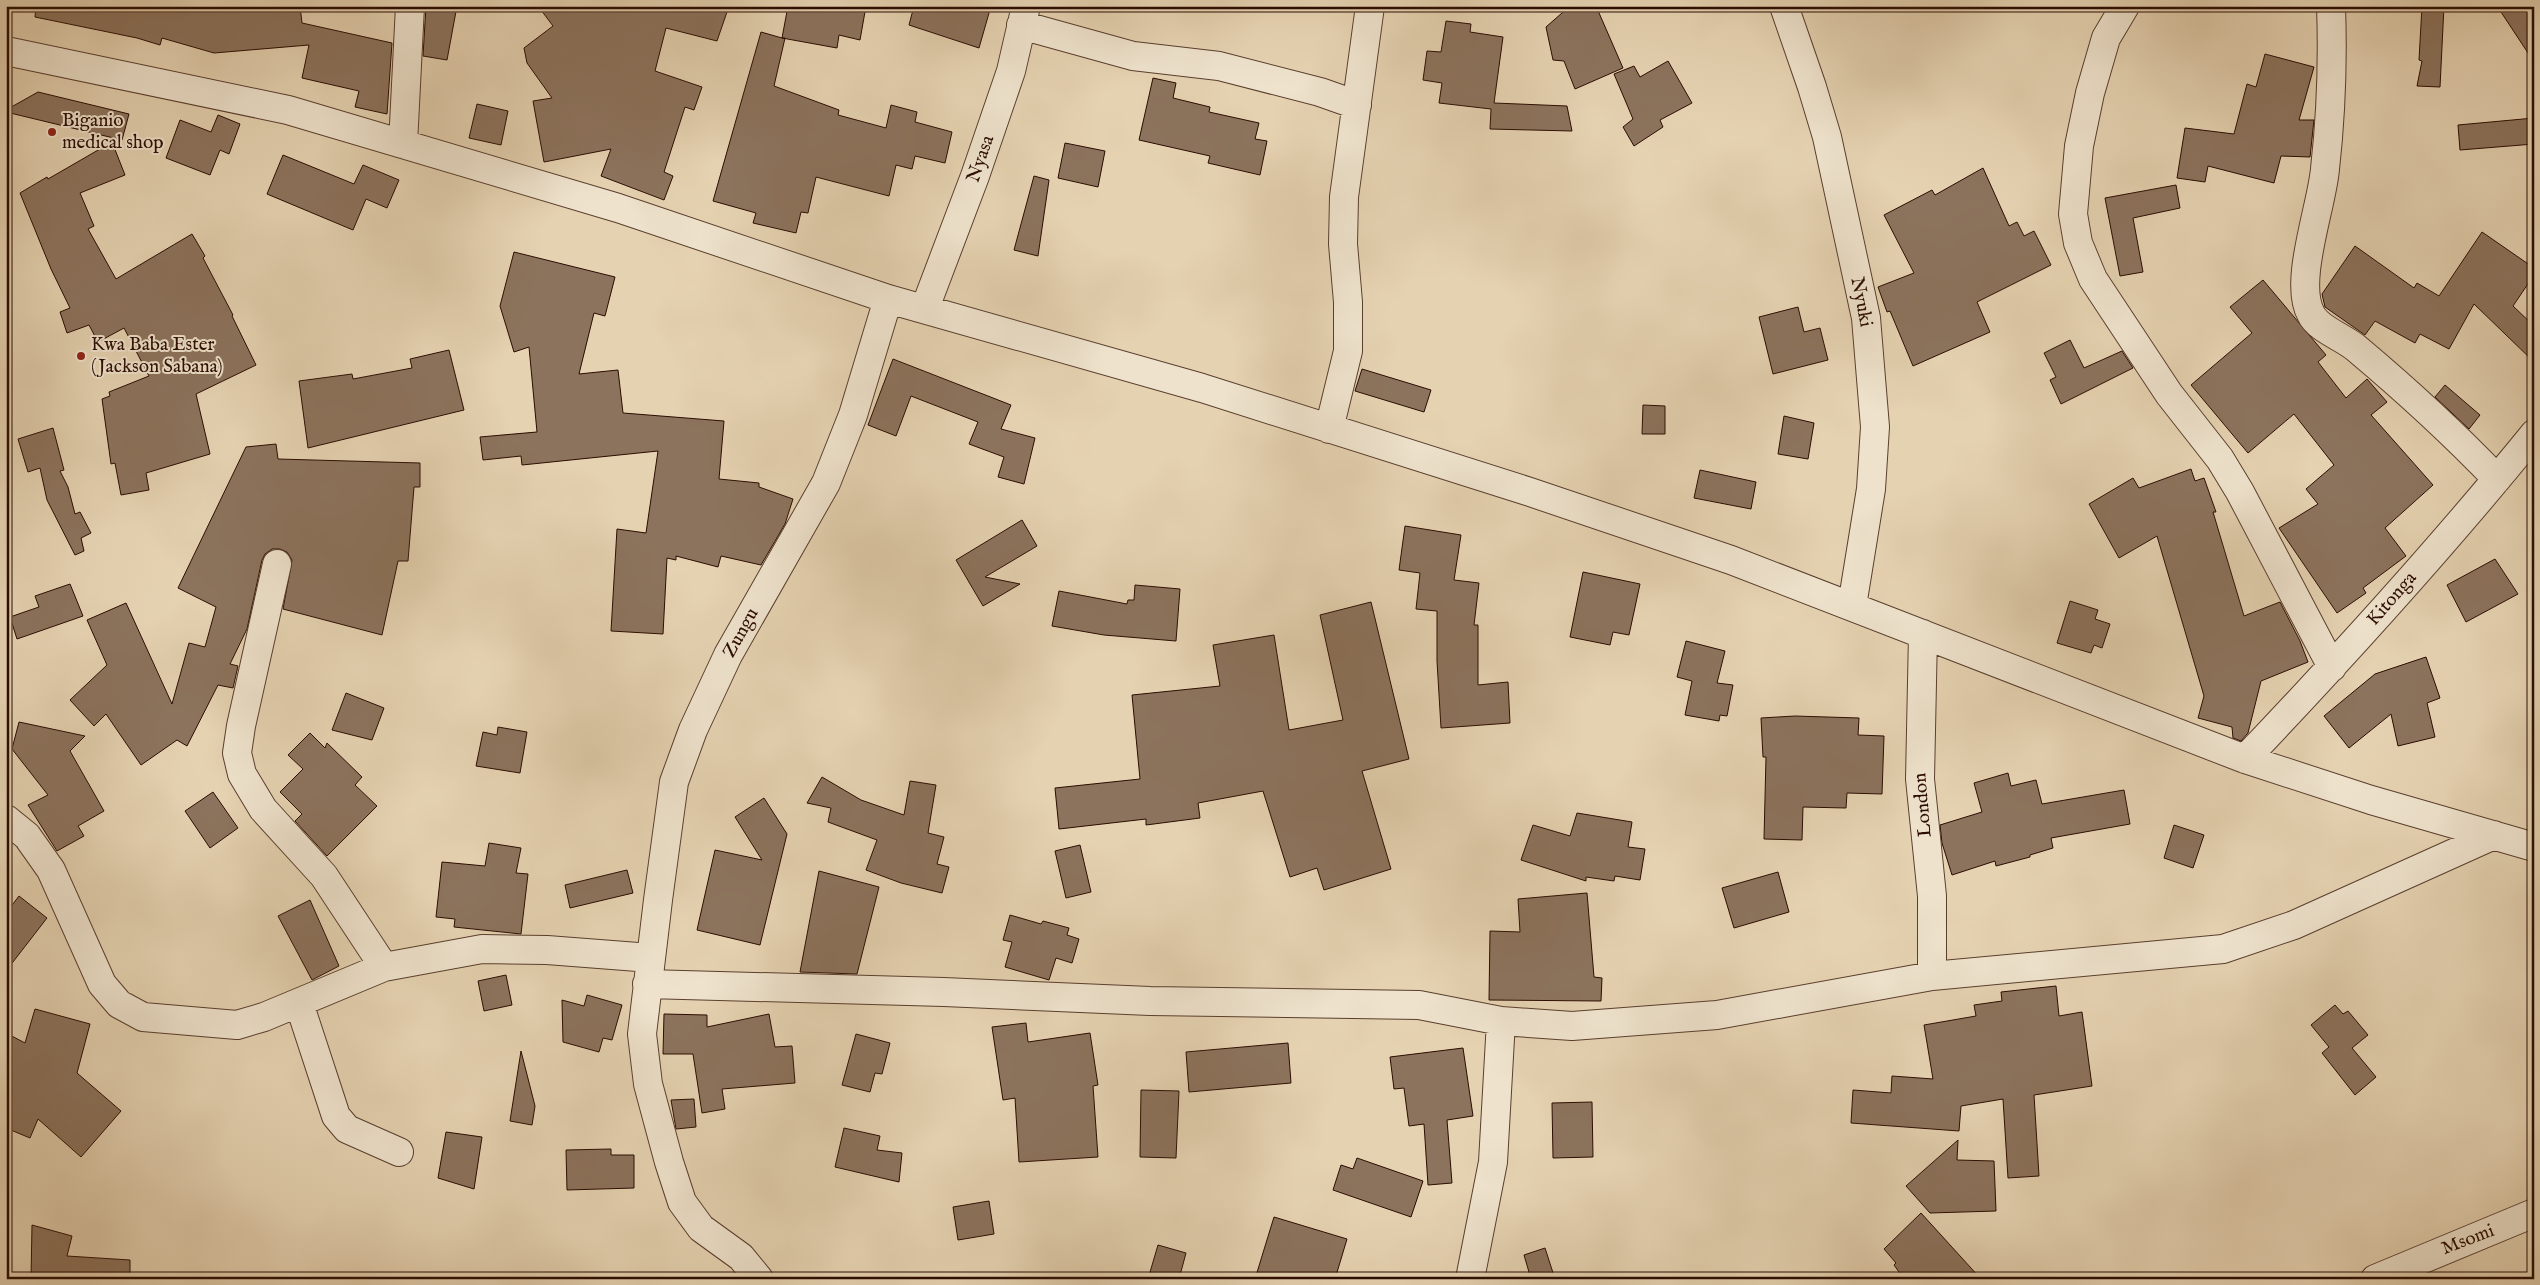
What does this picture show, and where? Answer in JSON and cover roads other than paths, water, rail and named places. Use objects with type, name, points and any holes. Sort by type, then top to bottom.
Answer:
[{"type":"street","points":[[403,144],[410,6]]},
{"type":"street","points":[[1329,429],[1348,350],[1348,302],[1343,244],[1344,198],[1370,6]]},
{"type":"street","name":"Nyuki","points":[[1784,6],[1812,86],[1827,138],[1866,318],[1874,427],[1871,489],[1852,606]]},
{"type":"street","points":[[2125,6],[2106,38],[2090,93],[2079,146],[2073,214],[2078,243],[2093,279],[2169,394],[2220,459],[2240,492],[2332,667]]},
{"type":"street","points":[[2331,6],[2332,45],[2325,170],[2306,271],[2307,300],[2311,316],[2350,343],[2441,422],[2497,479]]},
{"type":"street","points":[[1024,16],[1133,56],[1219,66],[1320,92],[1357,105]]},
{"type":"street","name":"Nyasa","points":[[925,308],[975,176],[1011,71],[1024,16]]},
{"type":"street","points":[[6,51],[288,110],[618,208],[888,299],[1202,388],[1530,492],[1731,560],[2245,759],[2371,800],[2534,846]]},
{"type":"street","name":"Zungu","points":[[759,1279],[741,1257],[723,1246],[701,1228],[682,1202],[648,1084],[642,1034],[674,782],[693,730],[728,655],[826,482],[853,415],[888,299]]},
{"type":"street","name":"Kitonga","points":[[2245,759],[2332,667],[2497,479],[2534,434]]},
{"type":"street","points":[[277,564],[241,726],[238,752],[242,774],[263,809],[324,876],[384,967]]},
{"type":"street","name":"London","points":[[1923,634],[1920,779],[1932,896],[1932,976]]},
{"type":"street","points":[[6,819],[27,836],[50,870],[102,984],[119,1004],[143,1017],[237,1025],[264,1017],[384,967],[482,949],[547,950],[651,958]]},
{"type":"street","points":[[648,984],[944,992],[1150,1001],[1419,1005],[1501,1021],[1572,1026],[1717,1015],[1932,976],[2222,949],[2294,925],[2494,835]]},
{"type":"street","points":[[298,1003],[336,1116],[347,1129],[399,1152]]},
{"type":"street","points":[[1470,1279],[1493,1162],[1501,1021]]},
{"type":"street","name":"Msomi","points":[[2375,1279],[2534,1213]]},
{"type":"place","name":"Biganio medical shop","points":[[52,132]]},
{"type":"place","name":"Kwa Baba Ester (Jackson Sabana)","points":[[81,356]]}]
